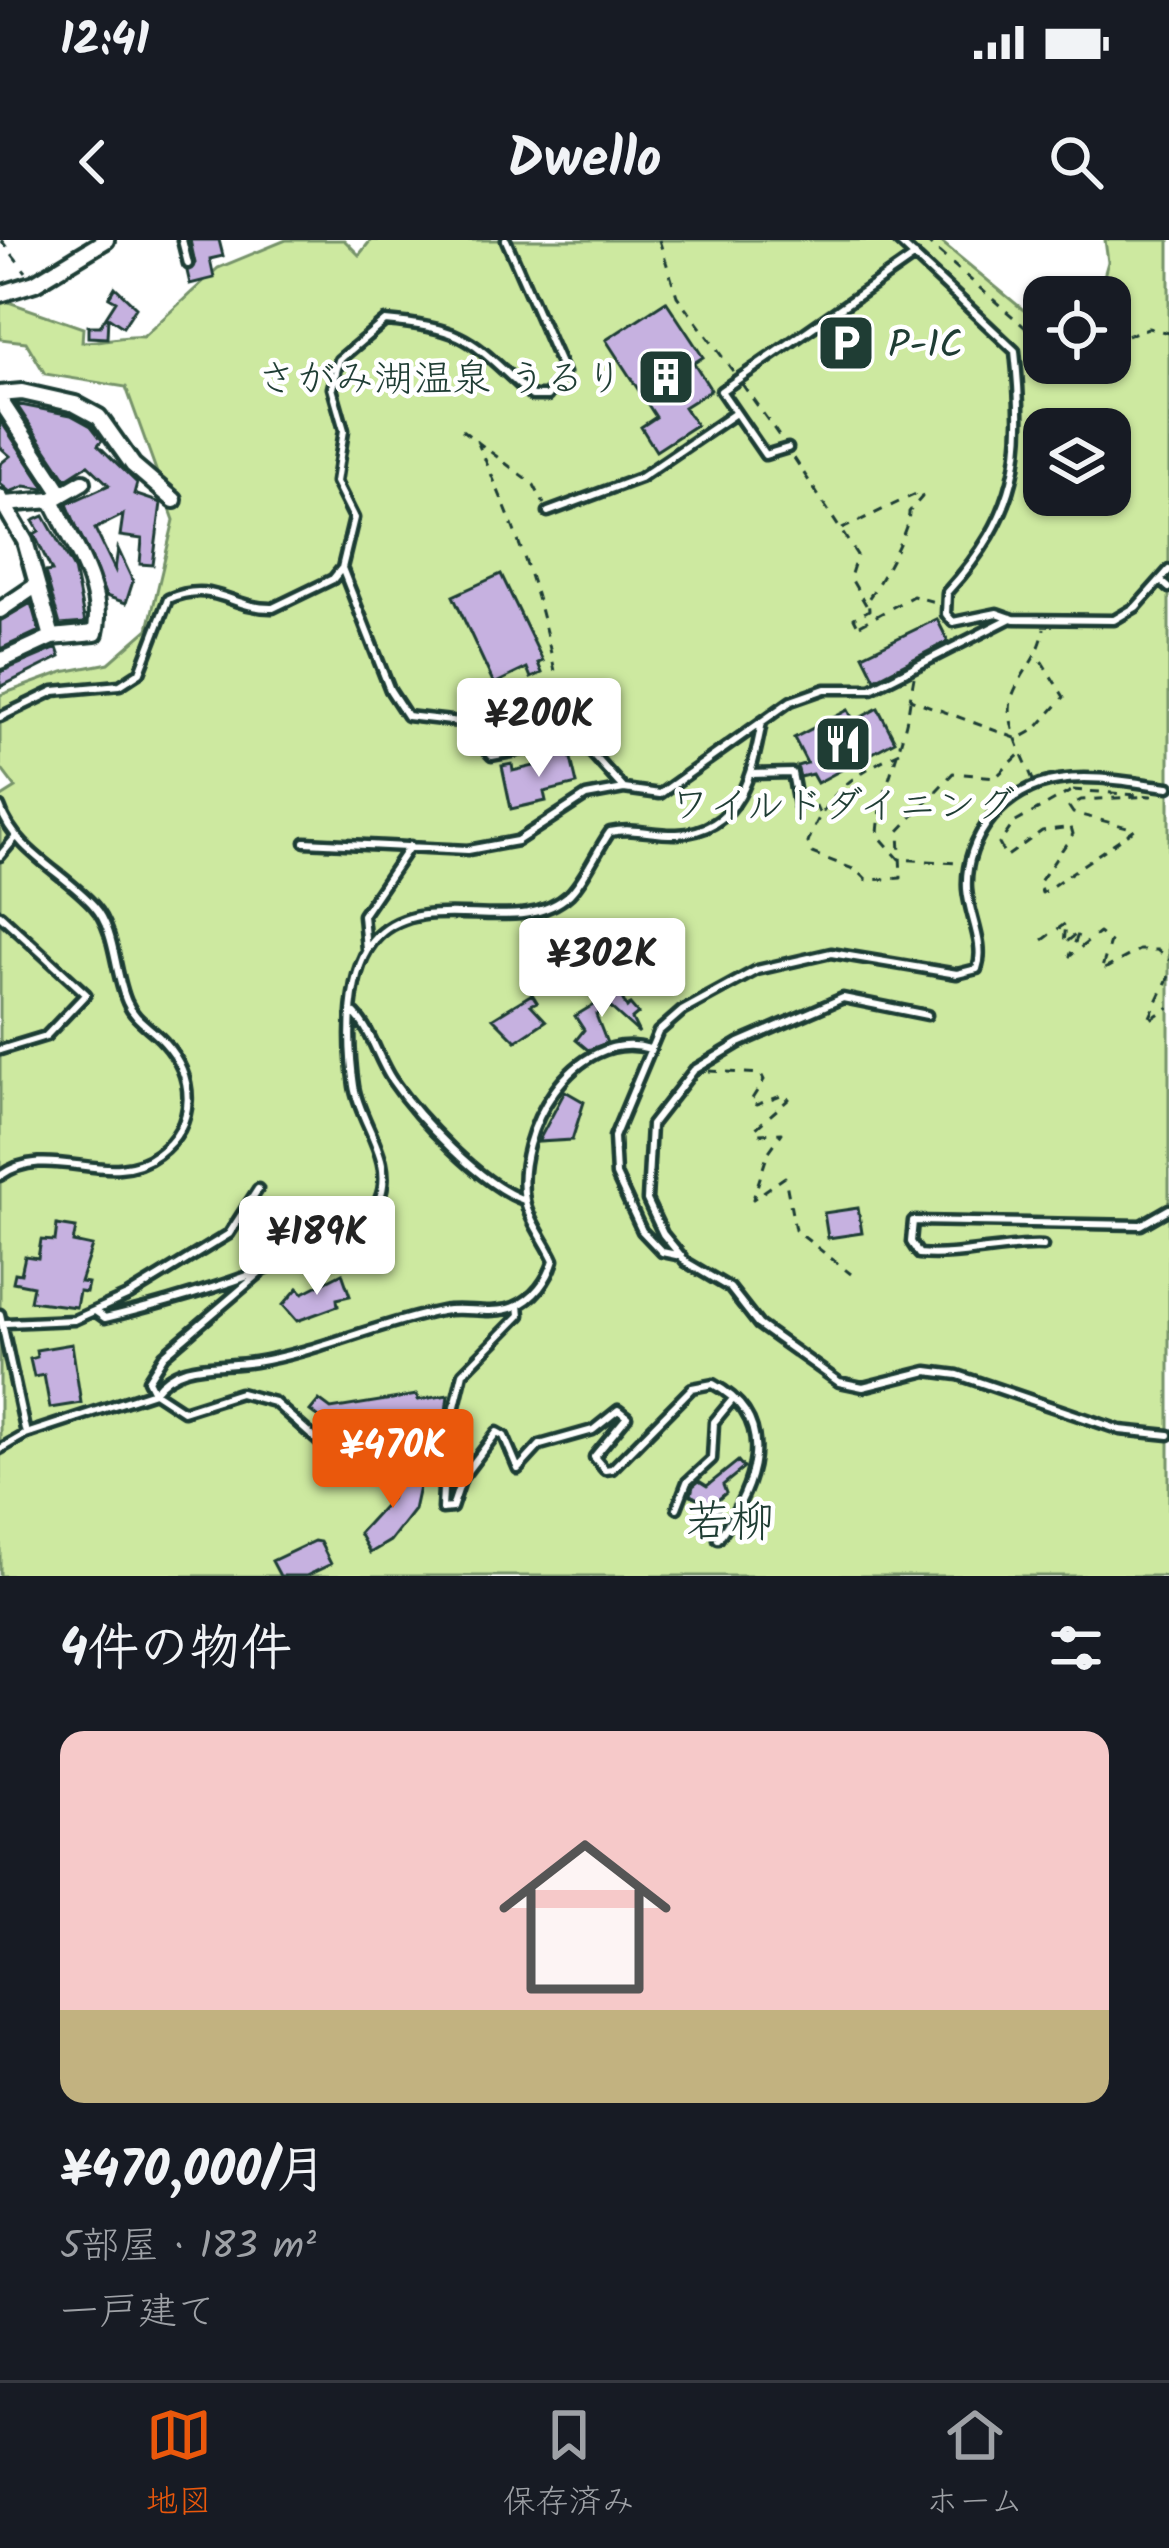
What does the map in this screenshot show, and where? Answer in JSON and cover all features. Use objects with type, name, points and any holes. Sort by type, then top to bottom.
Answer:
[{"type":"street","points":[[0,294],[35,283],[106,240]]},
{"type":"street","points":[[0,397],[57,497],[100,614],[95,634],[52,637],[0,662]]},
{"type":"street","points":[[0,397],[57,400],[99,417],[133,464],[174,500]]},
{"type":"street","points":[[52,637],[25,541],[2,501],[57,497],[83,482]]},
{"type":"street","points":[[0,610],[37,585]]},
{"type":"lane","points":[[182,240],[188,264]]},
{"type":"lane","points":[[0,717],[54,691],[120,685],[140,672],[168,599],[200,589],[273,608],[333,579],[343,568],[354,518],[336,482],[344,430],[332,388],[339,360],[385,321],[433,325],[485,349],[532,396],[547,396],[560,385],[564,373],[506,240]]},
{"type":"lane","points":[[897,240],[1015,351],[1022,409],[1018,475],[985,550],[947,592],[944,605],[953,622],[998,613],[1011,618],[1114,620],[1136,607],[1169,570]]},
{"type":"lane","points":[[788,448],[765,455],[721,391],[915,256]]},
{"type":"lane","points":[[548,512],[640,478],[735,413]]},
{"type":"lane","points":[[343,568],[390,690],[407,716],[460,722],[492,756],[579,739],[624,789]]},
{"type":"lane","points":[[1160,580],[1169,589]]},
{"type":"lane","points":[[305,842],[467,850],[517,842],[586,796],[624,789],[660,794],[790,701],[825,688],[871,689],[1011,618]]},
{"type":"lane","points":[[95,1311],[105,1318],[158,1306],[262,1270],[358,1224],[378,1202],[381,1158],[354,1089],[352,1012],[367,953],[376,937],[400,921],[537,911],[570,893],[610,832],[634,827],[674,834],[710,828],[736,806],[752,774],[762,722]]},
{"type":"lane","points":[[752,774],[792,773],[797,801]]},
{"type":"lane","points":[[1169,787],[1083,778],[1035,788],[993,815],[975,838],[966,865],[968,902],[983,953],[977,969],[957,974],[831,953],[757,970],[682,1011],[658,1032],[614,1137],[616,1175],[642,1231],[662,1252],[681,1256],[730,1288],[759,1325],[839,1382],[863,1387],[927,1371],[958,1375],[1120,1430],[1169,1435]]},
{"type":"lane","points":[[0,807],[16,837],[100,913],[132,1013],[176,1056],[188,1080],[190,1105],[178,1134],[157,1155],[129,1168],[31,1160],[0,1176]]},
{"type":"lane","points":[[0,856],[16,837]]},
{"type":"lane","points":[[367,953],[363,915],[410,846]]},
{"type":"lane","points":[[0,915],[86,994],[46,1036],[0,1050]]},
{"type":"lane","points":[[681,1256],[647,1200],[646,1160],[651,1125],[694,1070],[739,1042],[843,998],[927,1015]]},
{"type":"lane","points":[[352,1012],[392,1080],[430,1126],[507,1194],[525,1201]]},
{"type":"lane","points":[[0,1449],[26,1434],[154,1392],[166,1376],[200,1365],[255,1362],[447,1309],[497,1312],[519,1305],[548,1280],[554,1260],[525,1201],[542,1108],[591,1054],[638,1045],[650,1048]]},
{"type":"lane","points":[[5,1323],[74,1320],[205,1253],[229,1234],[258,1189]]},
{"type":"lane","points":[[1043,1246],[964,1249],[933,1256],[919,1254],[910,1242],[913,1221],[1141,1225],[1169,1210]]},
{"type":"lane","points":[[262,1270],[164,1355],[148,1380],[154,1392],[182,1411],[240,1393],[274,1402],[319,1442]]},
{"type":"lane","points":[[519,1305],[520,1315],[463,1373],[445,1448],[440,1497],[446,1511],[458,1501],[462,1478],[496,1432],[504,1436],[518,1469],[540,1445],[593,1430],[618,1410],[627,1418],[594,1456],[605,1470],[619,1466],[692,1388],[713,1384],[733,1399],[755,1432],[758,1466],[718,1539]]},
{"type":"lane","points":[[0,1314],[26,1434]]},
{"type":"lane","points":[[677,1508],[687,1482],[712,1459],[714,1422],[733,1399]]},
{"type":"path","points":[[1,240],[35,283]]},
{"type":"path","points":[[658,240],[677,296],[788,448],[857,555],[850,577],[868,610]]},
{"type":"path","points":[[926,240],[1023,325]]},
{"type":"path","points":[[1131,334],[1148,328],[1169,333]]},
{"type":"path","points":[[462,430],[534,485],[548,512]]},
{"type":"path","points":[[477,441],[510,516],[545,627],[554,681],[579,739]]},
{"type":"path","points":[[840,530],[920,492],[922,497],[909,512],[910,525],[887,558],[886,578],[868,599],[868,610]]},
{"type":"path","points":[[868,610],[854,618],[858,626],[913,596],[944,605]]},
{"type":"path","points":[[1035,788],[1018,739],[1012,699],[1037,654],[1045,620]]},
{"type":"path","points":[[1018,739],[1036,728],[1064,697],[1037,654]]},
{"type":"path","points":[[915,669],[900,752],[879,810],[878,835],[899,859],[966,865]]},
{"type":"path","points":[[910,699],[1018,739]]},
{"type":"path","points":[[900,752],[834,790],[818,813],[808,843],[825,860],[858,871],[867,880],[904,874],[899,831],[953,773],[996,777],[1022,752]]},
{"type":"path","points":[[1073,790],[1151,796],[1081,800],[1069,807],[1073,813],[1135,829],[1042,893],[1039,883],[1073,834],[1071,827],[1042,831],[1006,857],[1000,854],[999,844],[1014,823],[1073,790]]},
{"type":"path","points":[[797,801],[812,796],[818,813]]},
{"type":"path","points":[[1042,940],[1066,923],[1064,944],[1079,932],[1070,956],[1099,933],[1110,942],[1101,971],[1139,950],[1157,950],[1169,960]]},
{"type":"path","points":[[1169,976],[1148,1021],[1169,1007]]},
{"type":"path","points":[[694,1070],[761,1074],[764,1080],[750,1102],[789,1100],[756,1128],[758,1134],[782,1133],[782,1140],[769,1153],[753,1199],[785,1177],[795,1230],[851,1274]]},
{"type":"green space","points":[[286,240],[344,240],[359,255],[371,240],[939,240],[1023,310],[1023,384],[1131,384],[1131,276],[1104,276],[1108,262],[1105,240],[1169,240],[1169,1576],[0,1576],[0,798],[16,788],[0,767],[0,695],[63,672],[109,663],[148,629],[174,520],[126,387],[45,374],[26,342],[0,339],[0,299],[83,328],[82,342],[143,337],[218,268]]},
{"type":"building","points":[[190,240],[219,240],[223,256],[210,259],[214,278],[190,284],[187,271],[195,263]]},
{"type":"building","points":[[115,287],[136,307],[123,327],[108,317],[107,338],[88,337],[88,326],[100,326],[116,301],[109,297]]},
{"type":"building","name":"さがみ湖温泉 うるり","points":[[666,301],[703,357],[694,363],[711,390],[684,407],[696,425],[656,451],[641,427],[656,417],[606,340]]},
{"type":"building","points":[[16,404],[71,415],[91,426],[102,440],[98,445],[137,483],[134,494],[161,503],[153,565],[140,564],[142,539],[120,536],[123,515],[95,529],[115,570],[118,549],[133,581],[126,603],[106,596],[67,504],[109,485],[88,465],[66,479]]},
{"type":"building","points":[[0,420],[44,489],[25,486],[10,492],[0,484],[0,464],[10,456],[0,447]]},
{"type":"building","points":[[44,516],[74,569],[85,623],[60,625],[45,572],[52,571],[34,534],[39,531],[33,521]]},
{"type":"building","points":[[501,574],[543,661],[538,663],[542,673],[531,678],[527,668],[494,684],[453,596]]},
{"type":"building","points":[[31,603],[39,631],[0,649],[0,621]]},
{"type":"building","points":[[937,619],[948,641],[875,679],[863,655]]},
{"type":"building","points":[[57,648],[60,657],[0,687],[0,672]]},
{"type":"building","points":[[878,708],[895,741],[817,783],[812,774],[800,777],[797,766],[807,763],[794,738],[848,710],[854,721]]},
{"type":"building","points":[[569,750],[577,784],[544,792],[546,801],[511,809],[502,766],[512,764],[513,771],[547,763],[545,756]]},
{"type":"building","points":[[618,990],[627,1008],[630,1005],[638,1014],[632,1019],[639,1033],[610,1007],[596,1015],[607,1043],[588,1050],[576,1040],[584,1030],[575,1016]]},
{"type":"building","points":[[532,994],[537,1002],[531,1005],[546,1021],[516,1041],[493,1018]]},
{"type":"building","points":[[565,1091],[584,1102],[572,1140],[538,1142]]},
{"type":"building","points":[[858,1208],[862,1233],[828,1238],[824,1213]]},
{"type":"building","points":[[57,1225],[76,1228],[73,1242],[92,1246],[80,1282],[88,1283],[86,1292],[79,1291],[76,1307],[30,1301],[33,1286],[13,1282],[15,1273],[21,1274],[25,1256],[38,1258],[41,1240],[55,1241]]},
{"type":"building","points":[[342,1273],[350,1296],[337,1299],[338,1306],[297,1321],[283,1305],[298,1288],[303,1293]]},
{"type":"building","points":[[72,1344],[81,1403],[50,1408],[44,1375],[34,1377],[30,1359],[37,1357],[36,1350]]},
{"type":"building","points":[[417,1395],[418,1400],[448,1395],[446,1412],[395,1423],[398,1442],[331,1454],[326,1423],[310,1411],[319,1400],[331,1409]]},
{"type":"building","points":[[738,1461],[744,1468],[723,1485],[726,1493],[713,1504],[719,1510],[703,1526],[695,1519],[708,1505],[691,1495],[693,1486],[699,1481],[707,1486]]},
{"type":"building","points":[[399,1467],[422,1473],[414,1510],[390,1541],[370,1553],[359,1533],[392,1497]]},
{"type":"building","points":[[320,1542],[331,1564],[306,1576],[280,1576],[272,1561]]},
{"type":"place","name":"P-1C","points":[[846,343]]},
{"type":"place","name":"さがみ湖温泉 うるり","points":[[666,377]]},
{"type":"place","name":"ワイルドダイニング","points":[[843,744]]},
{"type":"district","name":"若柳","points":[[730,1520]]}]
